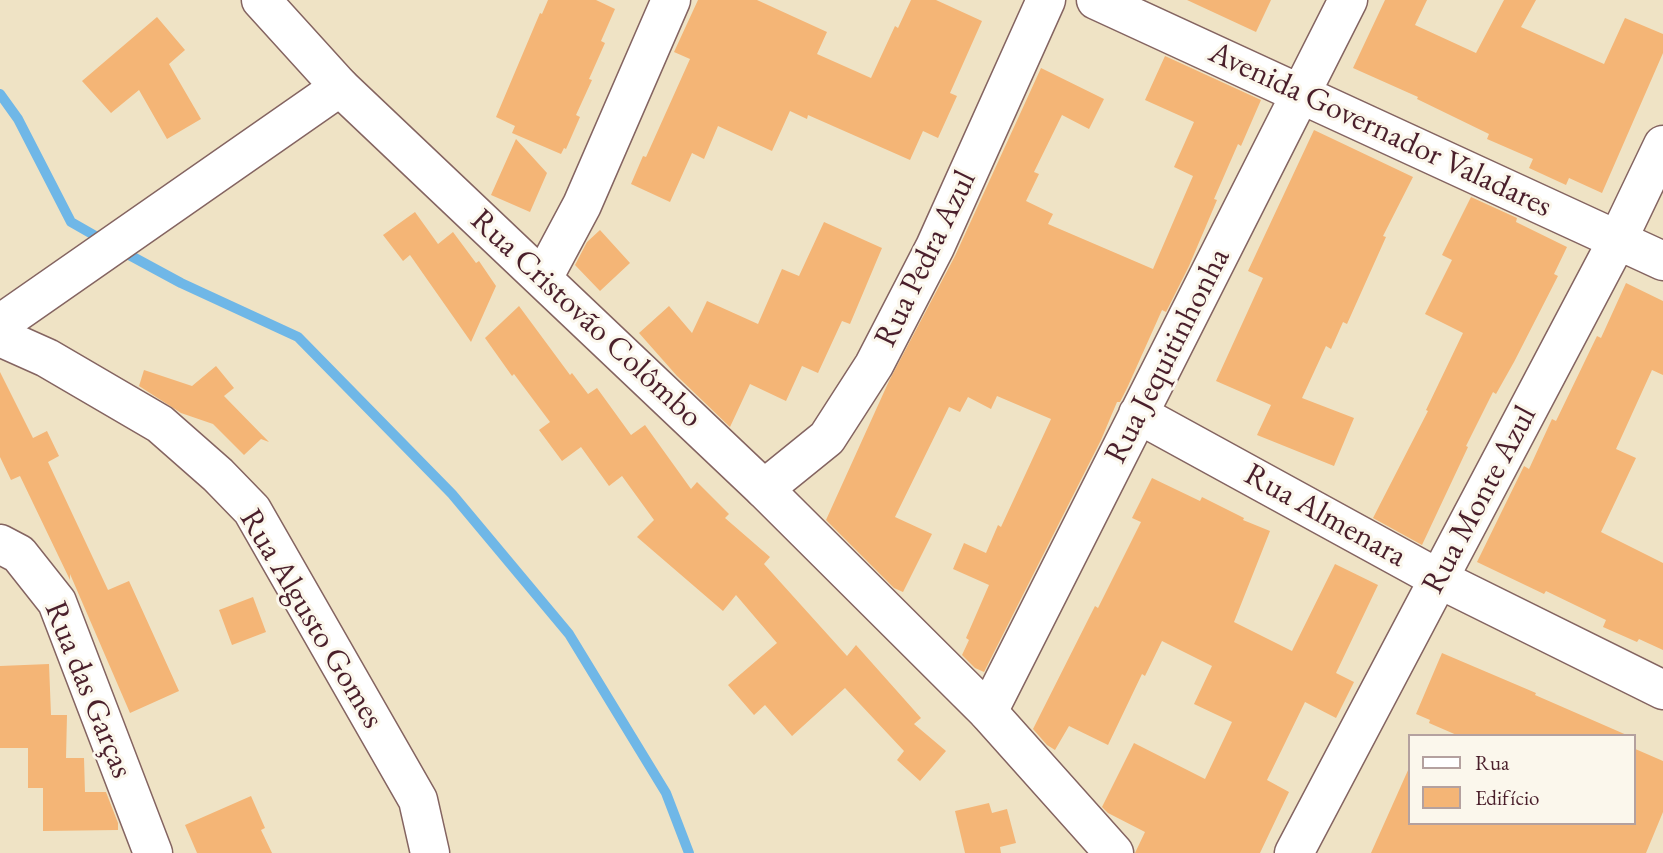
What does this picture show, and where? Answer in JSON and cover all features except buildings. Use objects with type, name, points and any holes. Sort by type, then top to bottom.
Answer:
[{"type":"street","name":"Rua Cristovão Colômbo","points":[[261,0],[340,87],[764,489],[988,712],[1104,848]]},
{"type":"street","points":[[544,278],[582,205],[671,0]]},
{"type":"street","name":"Rua Pedra Azul","points":[[764,489],[827,438],[874,365],[936,247],[1046,0]]},
{"type":"street","name":"Avenida Governador Valadares","points":[[1096,0],[1663,261]]},
{"type":"street","name":"Rua Jequitinhonha","points":[[988,712],[1348,0]]},
{"type":"street","points":[[0,324],[340,87]]},
{"type":"street","name":"Rua Monte Azul","points":[[1294,853],[1618,239],[1663,145]]},
{"type":"street","name":"Rua Algusto Gomes","points":[[0,337],[47,358],[160,424],[218,475],[252,510],[418,800],[430,853]]},
{"type":"street","name":"Rua Almenara","points":[[1138,414],[1439,579],[1663,690]]},
{"type":"street","name":"Rua das Garças","points":[[0,544],[19,554],[57,602],[153,853]]},
{"type":"waterway","points":[[0,94],[18,119],[71,222],[106,242]]},
{"type":"waterway","points":[[120,250],[181,283],[298,337],[452,494],[569,634],[666,793],[689,853]]}]
